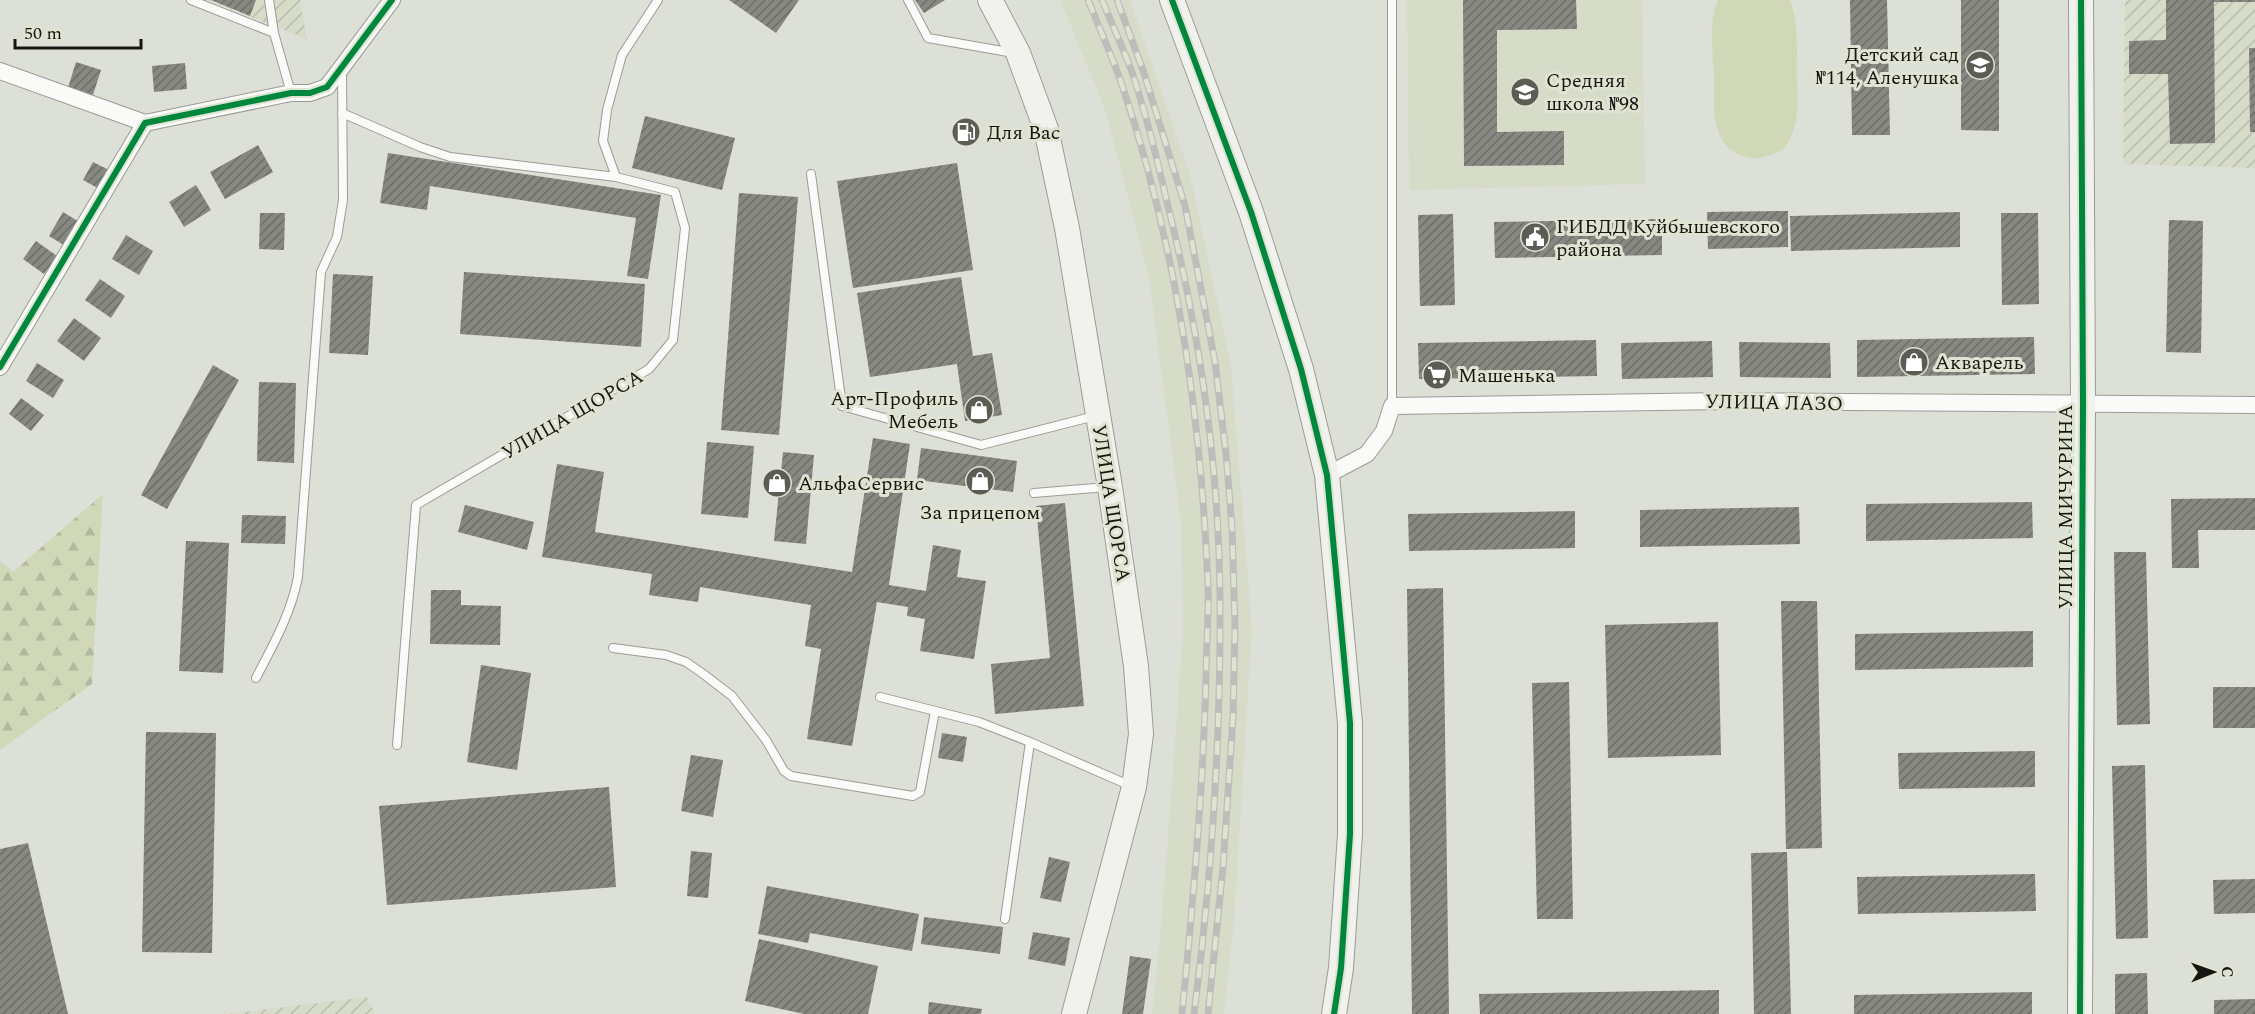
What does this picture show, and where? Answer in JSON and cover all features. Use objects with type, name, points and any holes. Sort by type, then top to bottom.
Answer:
[{"type":"street","points":[[0,71],[145,123],[291,93],[310,93],[327,87],[392,0]]},
{"type":"street","name":"УЛИЦА ЩОРСА","points":[[990,0],[1018,54],[1046,129],[1067,228],[1110,487],[1136,666],[1141,734],[1134,787],[1074,1014]]},
{"type":"street","points":[[1172,0],[1251,212],[1301,369],[1327,475],[1350,723],[1350,834],[1341,968],[1334,1014]]},
{"type":"street","name":"УЛИЦА МИЧУРИНА","points":[[2080,1014],[2081,0]]},
{"type":"street","points":[[0,368],[145,123]]},
{"type":"street","name":"УЛИЦА ЛАЗО","points":[[1392,406],[1631,401],[2255,405]]},
{"type":"street","points":[[1327,475],[1367,454],[1384,431],[1392,406]]},
{"type":"lane","points":[[191,0],[274,33]]},
{"type":"lane","points":[[269,0],[274,33],[291,93]]},
{"type":"lane","points":[[342,113],[420,147],[450,157],[616,177],[603,141],[607,110],[622,55],[658,0]]},
{"type":"lane","points":[[908,0],[928,38],[1018,54]]},
{"type":"lane","points":[[1392,0],[1392,406]]},
{"type":"lane","points":[[256,678],[286,619],[298,577],[321,272],[337,237],[343,200],[342,69]]},
{"type":"lane","points":[[811,174],[842,406],[981,445],[1098,415]]},
{"type":"lane","name":"УЛИЦА ЩОРСА","points":[[398,746],[416,505],[649,369],[673,340],[685,228],[675,192],[616,177]]},
{"type":"lane","points":[[1034,493],[1110,487]]},
{"type":"lane","points":[[613,648],[666,655],[686,662],[702,673],[732,696],[766,740],[784,771],[792,776],[913,796],[920,792],[935,711]]},
{"type":"lane","points":[[880,697],[979,722],[1134,787]]},
{"type":"lane","points":[[1005,919],[1030,742]]},
{"type":"shaded area","points":[[208,0],[300,0],[307,39]]},
{"type":"shaded area","points":[[1060,0],[1130,0],[1190,175],[1231,365],[1252,630],[1234,921],[1224,1014],[1152,1014],[1162,918],[1183,632],[1181,522],[1149,278],[1105,109]]},
{"type":"shaded area","name":"Средняя школа №98","points":[[1407,0],[1642,0],[1645,184],[1409,190]]},
{"type":"shaded area","points":[[2125,0],[2255,0],[2255,168],[2123,164]]},
{"type":"shaded area","points":[[367,997],[375,1014],[227,1014]]},
{"type":"green space","points":[[1718,0],[1790,0],[1796,30],[1798,110],[1789,141],[1784,148],[1775,153],[1756,158],[1740,155],[1730,150],[1723,142],[1719,132],[1714,110],[1712,38],[1713,18]]},
{"type":"green space","points":[[103,494],[92,684],[0,750],[0,561],[13,572]]},
{"type":"building","points":[[211,0],[256,0],[250,16]]},
{"type":"building","points":[[729,0],[799,0],[776,33]]},
{"type":"building","points":[[915,0],[945,0],[924,13]]},
{"type":"building","name":"Средняя школа №98","points":[[1463,0],[1576,0],[1577,29],[1497,30],[1497,132],[1564,131],[1564,165],[1464,166]]},
{"type":"building","points":[[1850,0],[1887,0],[1890,135],[1852,135]]},
{"type":"building","name":"Детский сад №114, Аленушка","points":[[1961,0],[1999,0],[1999,131],[1961,130]]},
{"type":"building","points":[[2166,0],[2255,0],[2255,2],[2214,2],[2215,143],[2170,144],[2168,74],[2129,74],[2129,41],[2166,40]]},
{"type":"building","points":[[2249,48],[2255,48],[2255,132],[2250,132]]},
{"type":"building","points":[[76,62],[101,70],[92,98],[67,91]]},
{"type":"building","points":[[185,63],[187,89],[154,92],[152,66]]},
{"type":"building","points":[[645,116],[735,138],[722,190],[632,168]]},
{"type":"building","points":[[258,145],[273,172],[225,199],[210,172]]},
{"type":"building","points":[[388,153],[661,195],[648,279],[627,276],[636,218],[430,186],[427,210],[380,203]]},
{"type":"building","points":[[93,162],[113,172],[103,191],[83,180]]},
{"type":"building","points":[[957,163],[973,270],[853,288],[837,181]]},
{"type":"building","points":[[196,185],[211,210],[184,227],[169,202]]},
{"type":"building","points":[[739,193],[798,197],[779,435],[721,430]]},
{"type":"building","points":[[1788,211],[1788,247],[1708,249],[1707,212]]},
{"type":"building","points":[[63,212],[81,223],[67,247],[49,236]]},
{"type":"building","points":[[1960,212],[1960,247],[1791,251],[1790,216]]},
{"type":"building","points":[[260,213],[285,213],[284,250],[259,249]]},
{"type":"building","points":[[2001,213],[2038,213],[2039,304],[2002,305]]},
{"type":"building","points":[[1453,214],[1455,305],[1420,306],[1418,215]]},
{"type":"building","points":[[1662,219],[1662,255],[1495,258],[1494,222]]},
{"type":"building","points":[[2169,220],[2203,221],[2201,353],[2166,352]]},
{"type":"building","points":[[126,235],[153,251],[139,275],[112,259]]},
{"type":"building","points":[[36,241],[57,256],[44,274],[23,259]]},
{"type":"building","points":[[464,272],[645,284],[641,347],[460,334]]},
{"type":"building","points":[[333,274],[373,276],[368,355],[329,353]]},
{"type":"building","points":[[961,277],[973,356],[992,353],[1002,415],[965,421],[957,364],[870,377],[857,293]]},
{"type":"building","points":[[100,279],[125,296],[111,318],[85,300]]},
{"type":"building","points":[[74,318],[101,338],[84,361],[57,341]]},
{"type":"building","points":[[2034,337],[2035,374],[1857,377],[1857,340]]},
{"type":"building","points":[[1596,340],[1597,376],[1419,379],[1418,343]]},
{"type":"building","points":[[1712,341],[1713,377],[1622,379],[1621,343]]},
{"type":"building","points":[[1739,342],[1830,343],[1831,378],[1740,377]]},
{"type":"building","points":[[37,363],[64,380],[53,398],[26,381]]},
{"type":"building","points":[[213,365],[239,380],[167,509],[141,495]]},
{"type":"building","points":[[259,382],[296,383],[294,463],[257,461]]},
{"type":"building","points":[[21,398],[44,415],[31,431],[9,414]]},
{"type":"building","points":[[873,438],[910,444],[889,585],[926,591],[933,545],[961,550],[957,577],[986,581],[974,659],[920,651],[925,619],[907,616],[908,607],[877,602],[852,746],[807,739],[821,649],[805,646],[811,605],[700,587],[698,602],[649,595],[652,574],[542,557],[557,464],[604,472],[595,532],[852,572]]},
{"type":"building","points":[[707,442],[754,446],[748,518],[701,514]]},
{"type":"building","points":[[921,448],[1017,461],[1013,492],[917,480]]},
{"type":"building","points":[[783,452],[814,455],[806,544],[774,541]]},
{"type":"building","points":[[2255,498],[2255,530],[2198,530],[2199,568],[2172,568],[2171,499]]},
{"type":"building","points":[[2032,502],[2033,538],[1866,541],[1866,504]]},
{"type":"building","points":[[1065,503],[1084,706],[995,714],[991,664],[1050,658],[1036,506]]},
{"type":"building","points":[[465,505],[534,522],[527,550],[458,532]]},
{"type":"building","points":[[1799,507],[1800,544],[1640,547],[1640,510]]},
{"type":"building","points":[[1575,511],[1575,548],[1409,551],[1408,514]]},
{"type":"building","points":[[242,515],[286,516],[285,544],[241,543]]},
{"type":"building","points":[[186,541],[229,543],[223,673],[179,671]]},
{"type":"building","points":[[2114,552],[2146,552],[2150,724],[2117,725]]},
{"type":"building","points":[[1443,588],[1449,1014],[1412,1014],[1407,589]]},
{"type":"building","points":[[431,590],[461,590],[461,605],[501,606],[500,645],[430,644]]},
{"type":"building","points":[[1781,601],[1817,601],[1822,848],[1786,849]]},
{"type":"building","points":[[1718,622],[1721,755],[1608,758],[1605,625]]},
{"type":"building","points":[[2033,631],[2033,667],[1855,670],[1855,634]]},
{"type":"building","points":[[481,665],[531,673],[517,770],[467,762]]},
{"type":"building","points":[[1569,682],[1573,919],[1537,919],[1532,683]]},
{"type":"building","points":[[2213,687],[2255,687],[2255,728],[2213,728]]},
{"type":"building","points":[[146,732],[216,733],[212,953],[142,952]]},
{"type":"building","points":[[942,733],[967,737],[963,762],[938,758]]},
{"type":"building","points":[[2035,751],[2035,787],[1899,789],[1898,753]]},
{"type":"building","points":[[691,755],[723,760],[713,817],[681,811]]},
{"type":"building","points":[[2145,765],[2148,938],[2116,939],[2112,766]]},
{"type":"building","points":[[609,787],[616,887],[387,905],[379,806]]},
{"type":"building","points":[[28,843],[68,1014],[0,1014],[0,849]]},
{"type":"building","points":[[691,851],[712,853],[708,898],[687,896]]},
{"type":"building","points":[[1787,852],[1791,1014],[1754,1014],[1751,853]]},
{"type":"building","points":[[1049,857],[1070,862],[1061,902],[1040,898]]},
{"type":"building","points":[[2035,874],[2036,911],[1858,914],[1857,877]]},
{"type":"building","points":[[2255,879],[2255,913],[2214,914],[2213,880]]},
{"type":"building","points":[[767,886],[919,914],[912,951],[810,933],[808,943],[758,934]]},
{"type":"building","points":[[924,917],[1003,927],[1000,954],[921,944]]},
{"type":"building","points":[[1033,932],[1070,938],[1065,966],[1028,959]]},
{"type":"building","points":[[759,939],[878,966],[868,1014],[804,1014],[745,1001]]},
{"type":"building","points":[[1130,956],[1151,959],[1143,1014],[1122,1014]]},
{"type":"building","points":[[2147,973],[2148,1014],[2115,1014],[2115,974]]},
{"type":"building","points":[[1719,990],[1719,1014],[1480,1014],[1479,994]]},
{"type":"building","points":[[2032,992],[2032,1014],[1854,1014],[1854,995]]},
{"type":"building","points":[[2255,999],[2255,1014],[2214,1014],[2214,1000]]},
{"type":"building","points":[[929,1002],[982,1009],[981,1014],[928,1014]]},
{"type":"railway","points":[[1088,0],[1121,82],[1140,143],[1171,267],[1192,394],[1205,521],[1208,585],[1205,720],[1194,888],[1182,1014]]},
{"type":"railway","points":[[1102,0],[1129,63],[1147,120],[1178,250],[1198,348],[1216,496],[1220,596],[1217,753],[1206,910],[1194,1014]]},
{"type":"railway","points":[[1117,0],[1143,70],[1185,206],[1215,362],[1226,454],[1232,527],[1235,627],[1233,717],[1223,867],[1208,1014]]},
{"type":"cycle path","points":[[0,367],[145,123],[291,93],[310,93],[327,87],[392,0]]},
{"type":"cycle path","points":[[1172,0],[1251,212],[1301,369],[1327,475],[1350,723],[1350,834],[1341,968],[1334,1014]]},
{"type":"cycle path","points":[[2080,1014],[2083,404],[2081,0]]},
{"type":"place","name":"Детский сад №114, Аленушка","points":[[1980,65]]},
{"type":"place","name":"Средняя школа №98","points":[[1525,92]]},
{"type":"place","name":"Для Вас","points":[[966,132]]},
{"type":"place","name":"ГИБДД Куйбышевского района","points":[[1535,237]]},
{"type":"place","name":"Акварель","points":[[1914,362]]},
{"type":"place","name":"Машенька","points":[[1437,375]]},
{"type":"place","name":"Арт-Профиль Мебель","points":[[979,410]]},
{"type":"place","name":"За прицепом","points":[[980,481]]},
{"type":"place","name":"АльфаСервис","points":[[777,483]]}]
